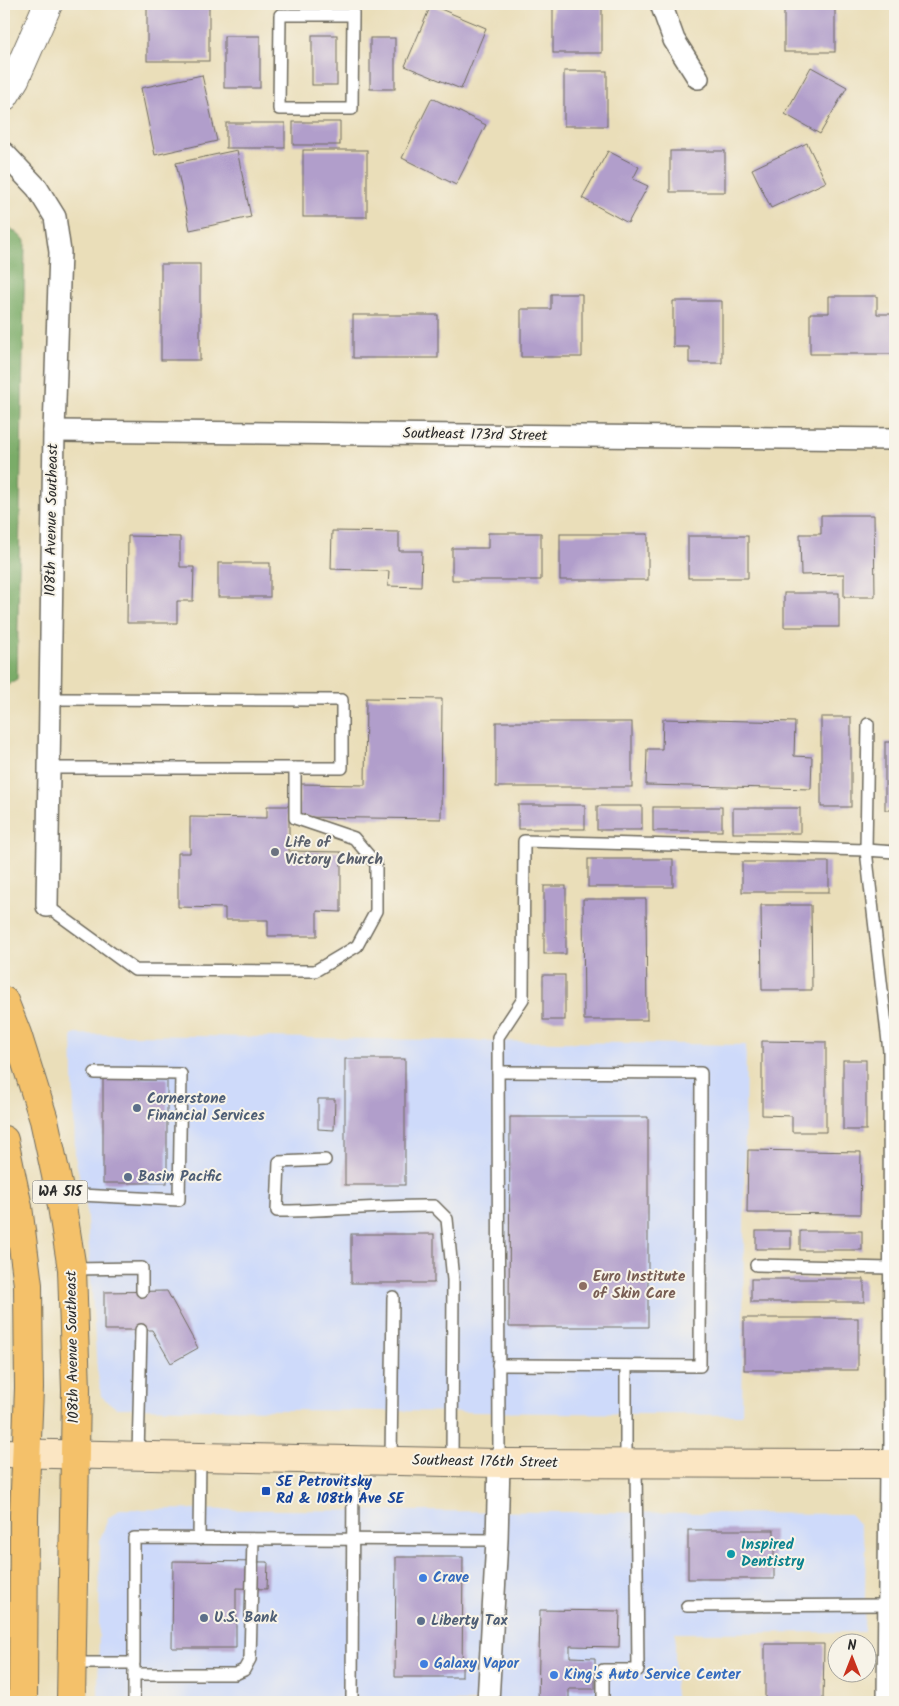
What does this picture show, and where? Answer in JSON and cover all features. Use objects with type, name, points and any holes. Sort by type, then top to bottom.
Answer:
[{"type":"main road","name":"108th Avenue Southeast","points":[[4,1002],[17,1034],[44,1120],[60,1194],[72,1268],[75,1453],[71,1702]]},
{"type":"main road","name":"WA 515","points":[[4,1140],[18,1207],[28,1285],[16,1453],[24,1515],[23,1702]]},
{"type":"main road","name":"Southeast 176th Street","points":[[16,1453],[452,1462],[893,1464]]},
{"type":"street","points":[[4,97],[15,79],[48,4]]},
{"type":"street","points":[[661,4],[674,40],[698,78]]},
{"type":"street","name":"108th Avenue Southeast","points":[[4,154],[37,188],[55,217],[60,252],[54,431],[47,906]]},
{"type":"street","name":"Southeast 173rd Street","points":[[54,431],[895,439]]},
{"type":"street","points":[[488,1702],[497,1540],[498,1462]]},
{"type":"street","points":[[888,1702],[893,1464]]},
{"type":"lane","points":[[353,10],[352,109],[279,109],[280,15],[353,10]]},
{"type":"lane","points":[[48,768],[342,768],[342,700],[50,699]]},
{"type":"lane","points":[[868,724],[866,850],[889,1051],[892,1196],[893,1464]]},
{"type":"lane","points":[[47,906],[135,970],[315,971],[357,946],[376,911],[376,864],[354,838],[294,818],[294,768]]},
{"type":"lane","points":[[498,1462],[498,1037],[523,999],[524,841],[895,852]]},
{"type":"lane","points":[[498,1072],[701,1073],[700,1366],[498,1365]]},
{"type":"lane","points":[[60,1194],[179,1200],[181,1074],[95,1073]]},
{"type":"lane","points":[[325,1160],[279,1162],[277,1211],[310,1211],[383,1205],[434,1206],[447,1219],[453,1280],[452,1462]]},
{"type":"lane","points":[[756,1265],[892,1265]]},
{"type":"lane","points":[[72,1268],[142,1268],[142,1292]]},
{"type":"lane","points":[[391,1460],[393,1296]]},
{"type":"lane","points":[[138,1455],[141,1330]]},
{"type":"lane","points":[[603,1702],[603,1670],[638,1670],[626,1366]]},
{"type":"lane","points":[[199,1539],[200,1456]]},
{"type":"lane","points":[[352,1702],[353,1459]]},
{"type":"lane","points":[[134,1702],[134,1538],[497,1540]]},
{"type":"lane","points":[[72,1663],[134,1669],[235,1674],[244,1670],[250,1659],[253,1539]]},
{"type":"lane","points":[[687,1606],[891,1614]]},
{"type":"shaded area","points":[[72,1034],[746,1045],[742,1415],[116,1408],[101,1396],[97,1369],[86,1205],[75,1157]]},
{"type":"shaded area","points":[[121,1509],[850,1514],[858,1523],[866,1546],[864,1632],[675,1633],[675,1702],[98,1702],[100,1540],[108,1518]]},
{"type":"green space","points":[[4,223],[25,240],[17,679],[4,686]]},
{"type":"building","points":[[147,4],[209,4],[209,61],[147,61]]},
{"type":"building","points":[[553,4],[602,4],[602,53],[553,53]]},
{"type":"building","points":[[784,4],[835,4],[835,52],[784,52]]},
{"type":"building","points":[[431,5],[486,28],[461,89],[405,66]]},
{"type":"building","points":[[312,35],[337,35],[337,85],[312,85]]},
{"type":"building","points":[[224,36],[260,36],[260,88],[224,88]]},
{"type":"building","points":[[370,38],[395,38],[395,89],[370,89]]},
{"type":"building","points":[[811,67],[847,87],[820,134],[785,114]]},
{"type":"building","points":[[564,71],[607,71],[607,126],[564,126]]},
{"type":"building","points":[[202,75],[217,141],[155,155],[141,88]]},
{"type":"building","points":[[432,98],[486,125],[456,185],[402,158]]},
{"type":"building","points":[[293,122],[340,122],[340,145],[293,145]]},
{"type":"building","points":[[226,123],[285,123],[285,148],[226,148]]},
{"type":"building","points":[[807,143],[826,182],[771,208],[752,169]]},
{"type":"building","points":[[237,150],[251,217],[190,230],[176,163]]},
{"type":"building","points":[[303,150],[367,150],[367,217],[303,217]]},
{"type":"building","points":[[608,151],[639,167],[633,179],[648,186],[628,223],[582,198]]},
{"type":"building","points":[[670,151],[725,151],[725,192],[670,192]]},
{"type":"building","points":[[161,264],[200,264],[200,360],[161,360]]},
{"type":"building","points":[[551,294],[582,294],[582,357],[521,357],[521,309],[551,309]]},
{"type":"building","points":[[829,296],[877,296],[877,314],[895,314],[895,354],[810,354],[810,313],[829,313]]},
{"type":"building","points":[[673,301],[722,301],[722,363],[689,363],[689,347],[673,347]]},
{"type":"building","points":[[353,315],[438,315],[438,358],[353,358]]},
{"type":"building","points":[[821,515],[874,515],[875,597],[844,597],[844,574],[801,575],[800,534],[821,534]]},
{"type":"building","points":[[332,531],[399,532],[399,551],[422,551],[421,587],[388,586],[389,571],[331,569]]},
{"type":"building","points":[[488,533],[541,533],[541,580],[452,580],[452,548],[488,548]]},
{"type":"building","points":[[560,534],[648,534],[648,580],[560,580]]},
{"type":"building","points":[[128,536],[180,537],[180,567],[194,567],[193,601],[177,601],[177,623],[127,623]]},
{"type":"building","points":[[688,536],[748,536],[748,578],[688,578]]},
{"type":"building","points":[[218,563],[270,563],[270,597],[218,597]]},
{"type":"building","points":[[784,593],[839,593],[839,627],[784,627]]},
{"type":"building","points":[[366,698],[442,699],[441,819],[299,817],[300,784],[365,785]]},
{"type":"building","points":[[821,717],[851,717],[851,807],[821,807]]},
{"type":"building","points":[[663,719],[795,722],[794,756],[812,757],[811,789],[646,785],[647,749],[662,749]]},
{"type":"building","points":[[496,722],[632,722],[632,787],[496,787]]},
{"type":"building","points":[[885,742],[895,742],[895,810],[885,810]]},
{"type":"building","points":[[518,805],[585,805],[585,829],[518,829]]},
{"type":"building","points":[[267,806],[289,806],[289,851],[341,852],[341,912],[317,911],[317,936],[268,936],[268,920],[225,920],[225,908],[178,907],[178,853],[190,853],[190,817],[267,818]]},
{"type":"building","points":[[597,806],[642,806],[642,830],[597,830]]},
{"type":"building","points":[[653,807],[722,807],[722,831],[653,831]]},
{"type":"building","points":[[733,808],[800,808],[800,833],[733,833]]},
{"type":"building","points":[[588,859],[673,859],[673,887],[588,887]]},
{"type":"building","points":[[742,862],[829,862],[829,892],[742,892]]},
{"type":"building","points":[[544,886],[566,886],[566,954],[544,954]]},
{"type":"building","points":[[583,899],[646,899],[647,1020],[584,1020]]},
{"type":"building","points":[[761,905],[811,905],[812,990],[762,990]]},
{"type":"building","points":[[543,975],[565,975],[565,1020],[543,1020]]},
{"type":"building","points":[[762,1041],[826,1042],[826,1132],[792,1132],[792,1116],[762,1115]]},
{"type":"building","points":[[345,1059],[405,1059],[405,1185],[345,1185]]},
{"type":"building","points":[[843,1060],[866,1060],[866,1130],[843,1130]]},
{"type":"building","points":[[103,1078],[167,1078],[167,1183],[103,1183]]},
{"type":"building","points":[[318,1099],[335,1099],[334,1130],[318,1129]]},
{"type":"building","points":[[510,1117],[648,1117],[648,1327],[509,1327]]},
{"type":"building","points":[[748,1150],[861,1152],[860,1214],[747,1213]]},
{"type":"building","points":[[756,1231],[791,1231],[791,1249],[756,1249]]},
{"type":"building","points":[[800,1231],[862,1231],[862,1250],[800,1250]]},
{"type":"building","points":[[351,1234],[434,1234],[434,1283],[351,1283]]},
{"type":"building","points":[[751,1279],[864,1279],[864,1302],[751,1302]]},
{"type":"building","points":[[167,1291],[198,1348],[171,1363],[152,1330],[104,1330],[104,1292]]},
{"type":"building","points":[[744,1318],[858,1318],[858,1370],[744,1370]]},
{"type":"building","name":"Inspired Dentistry","points":[[688,1530],[774,1530],[774,1579],[688,1579]]},
{"type":"building","points":[[396,1557],[463,1557],[462,1677],[395,1677]]},
{"type":"building","name":"U.S. Bank","points":[[173,1561],[268,1562],[267,1589],[236,1588],[236,1648],[172,1648]]},
{"type":"building","name":"King's Auto Service Center","points":[[540,1610],[620,1611],[619,1647],[570,1646],[570,1657],[595,1658],[595,1689],[569,1689],[569,1702],[538,1702]]},
{"type":"building","points":[[765,1644],[824,1644],[823,1702],[765,1702]]},
{"type":"place","name":"Life of Victory Church","points":[[275,852]]},
{"type":"place","name":"Cornerstone Financial Services","points":[[137,1108]]},
{"type":"place","name":"Basin Pacific","points":[[128,1177]]},
{"type":"place","name":"Euro Institute of Skin Care","points":[[583,1286]]},
{"type":"place","name":"SE Petrovitsky Rd & 108th Ave SE","points":[[266,1491]]},
{"type":"place","name":"Inspired Dentistry","points":[[731,1554]]},
{"type":"place","name":"Crave","points":[[423,1578]]},
{"type":"place","name":"U.S. Bank","points":[[204,1618]]},
{"type":"place","name":"Liberty Tax","points":[[421,1621]]},
{"type":"place","name":"Galaxy Vapor","points":[[424,1664]]},
{"type":"place","name":"King's Auto Service Center","points":[[554,1675]]}]
